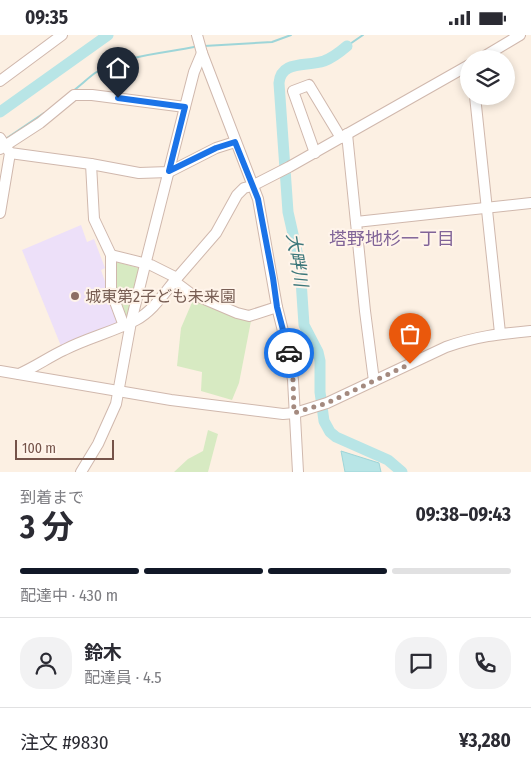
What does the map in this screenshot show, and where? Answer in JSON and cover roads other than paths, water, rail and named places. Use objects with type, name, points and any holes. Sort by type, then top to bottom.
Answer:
[{"type":"street","points":[[0,81],[62,35]]},
{"type":"street","points":[[197,35],[235,142],[258,199],[277,307],[290,355],[298,472]]},
{"type":"street","points":[[495,50],[520,35]]},
{"type":"street","points":[[81,472],[109,421],[116,404],[128,324],[146,265],[194,72],[202,53]]},
{"type":"street","points":[[19,374],[63,350],[128,324],[153,307],[216,233],[244,187],[252,186],[286,169],[460,70]]},
{"type":"street","points":[[315,153],[293,91],[309,85],[344,136],[374,381]]},
{"type":"street","points":[[4,146],[40,123],[74,95],[92,95],[185,107]]},
{"type":"street","points":[[476,105],[500,333]]},
{"type":"street","points":[[4,146],[138,173],[169,171],[216,148],[235,142]]},
{"type":"street","points":[[0,213],[4,146]]},
{"type":"street","points":[[91,164],[94,219],[110,255],[110,291],[128,324]]},
{"type":"street","points":[[356,222],[531,203]]},
{"type":"street","points":[[110,255],[151,265],[175,280],[190,293],[237,313],[249,316],[277,307]]},
{"type":"street","points":[[0,371],[118,391],[283,414],[323,405],[446,347],[478,337],[531,331]]},
{"type":"water","points":[[341,451],[379,463],[381,472],[345,472]]},
{"type":"waterway","points":[[0,112],[108,35]]},
{"type":"waterway","points":[[204,46],[272,42],[291,35]]},
{"type":"waterway","points":[[347,46],[363,35]]},
{"type":"waterway","name":"大畔川","points":[[347,46],[327,60],[289,68],[281,76],[279,83],[288,212],[300,265],[304,325],[318,352],[320,361],[320,392],[324,421],[330,432],[336,437],[388,460],[402,472]]},
{"type":"waterway","points":[[73,91],[105,67],[143,56],[194,47]]},
{"type":"waterway","points":[[4,140],[44,113]]},
{"type":"place","name":"城東第2子ども未来園","points":[[75,296]]},
{"type":"district","name":"塔野地杉一丁目","points":[[392,239]]}]
